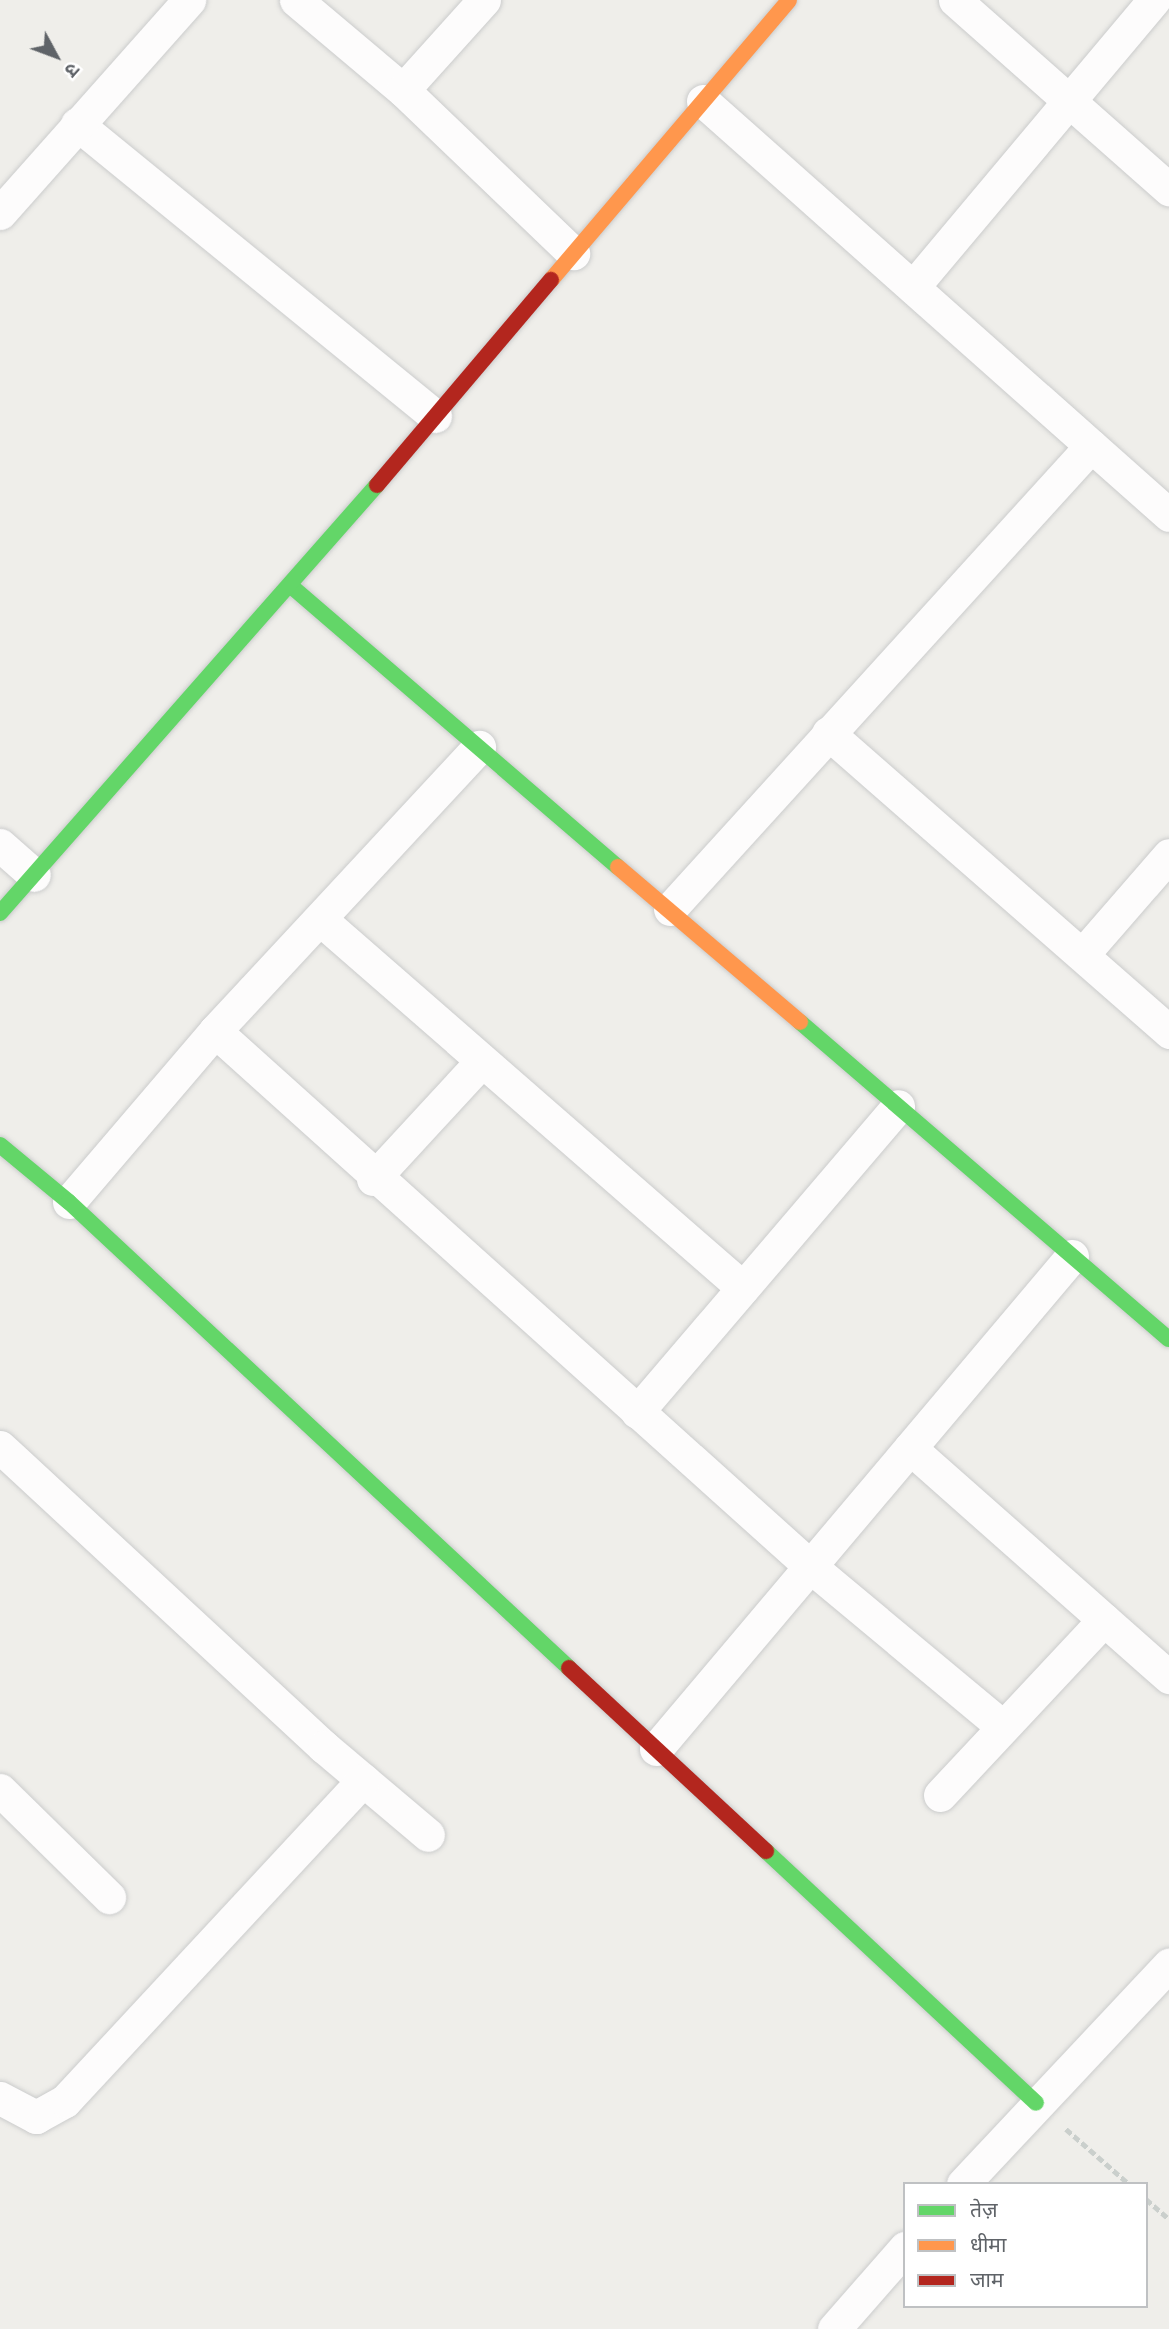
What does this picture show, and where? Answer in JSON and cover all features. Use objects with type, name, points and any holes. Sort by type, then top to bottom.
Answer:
[{"type":"street","points":[[0,213],[189,0]]},
{"type":"street","points":[[296,0],[403,90],[573,253]]},
{"type":"street","points":[[403,90],[484,0]]},
{"type":"street","points":[[0,913],[291,586],[789,0]]},
{"type":"street","points":[[955,0],[1169,189]]},
{"type":"street","points":[[913,287],[1070,104],[1154,0]]},
{"type":"street","points":[[703,101],[1169,515]]},
{"type":"street","points":[[77,124],[435,416]]},
{"type":"street","points":[[670,909],[1091,446]]},
{"type":"street","points":[[291,586],[1169,1339]]},
{"type":"street","points":[[828,733],[1169,1032]]},
{"type":"street","points":[[69,1202],[215,1031],[479,747]]},
{"type":"street","points":[[0,845],[34,875]]},
{"type":"street","points":[[1083,954],[1169,855]]},
{"type":"street","points":[[320,919],[480,1063],[743,1288]]},
{"type":"street","points":[[215,1031],[373,1178],[811,1567],[1003,1727]]},
{"type":"street","points":[[373,1178],[480,1063]]},
{"type":"street","points":[[637,1412],[898,1106]]},
{"type":"street","points":[[0,1145],[69,1202],[1036,2103]]},
{"type":"street","points":[[656,1749],[1072,1256]]},
{"type":"street","points":[[0,1447],[363,1780],[428,1835]]},
{"type":"street","points":[[910,1448],[1169,1677]]},
{"type":"street","points":[[940,1795],[1104,1620]]},
{"type":"street","points":[[0,2098],[36,2117],[65,2101],[363,1780]]},
{"type":"street","points":[[0,1790],[109,1898]]},
{"type":"street","points":[[964,2182],[1169,1965]]},
{"type":"street","points":[[834,2329],[903,2250]]},
{"type":"path","points":[[1036,2103],[1127,2182]]},
{"type":"path","points":[[1148,2201],[1169,2218]]},
{"type":"traffic: fast","points":[[0,913],[377,485]]},
{"type":"traffic: fast","points":[[291,586],[618,867]]},
{"type":"traffic: fast","points":[[800,1022],[1169,1339]]},
{"type":"traffic: fast","points":[[0,1145],[69,1202],[569,1668]]},
{"type":"traffic: fast","points":[[766,1851],[1036,2103]]},
{"type":"traffic: slow","points":[[551,280],[789,0]]},
{"type":"traffic: slow","points":[[618,867],[800,1022]]},
{"type":"traffic: jam","points":[[377,485],[551,280]]},
{"type":"traffic: jam","points":[[569,1668],[766,1851]]}]
